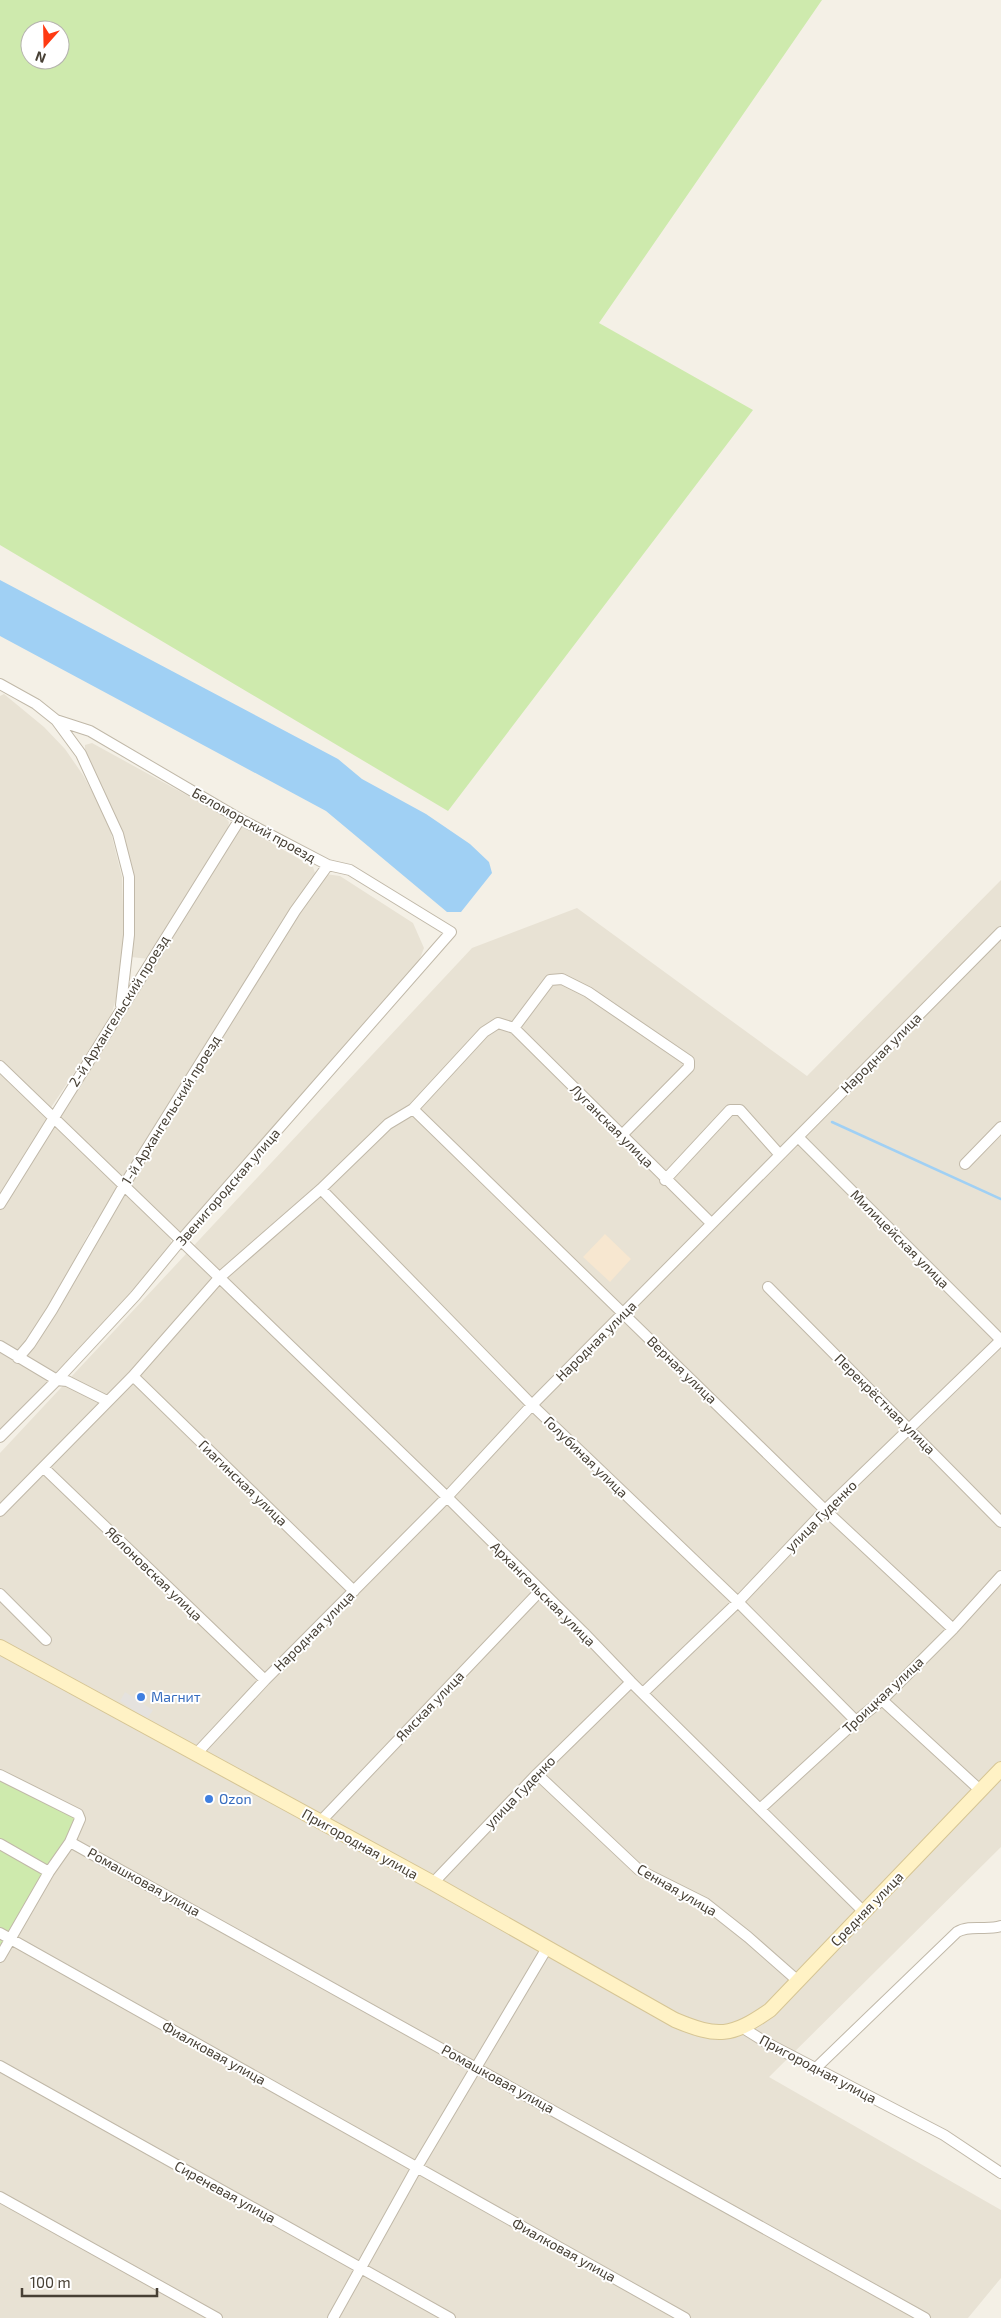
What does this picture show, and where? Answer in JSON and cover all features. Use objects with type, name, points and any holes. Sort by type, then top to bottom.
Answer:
[{"type":"street","name":"Беломорский проезд","points":[[1,686],[36,704],[56,720],[81,754],[118,834],[129,877],[129,935],[121,1009]]},
{"type":"street","name":"Беломорский проезд","points":[[56,720],[90,731],[240,819],[328,865],[350,870],[451,932]]},
{"type":"street","name":"2-й Архангельский проезд","points":[[0,1204],[240,819]]},
{"type":"street","name":"1-й Архангельский проезд","points":[[18,1358],[30,1344],[52,1310],[124,1187],[295,911],[328,865]]},
{"type":"street","name":"Звенигородская улица","points":[[0,1437],[57,1380],[135,1296],[181,1240],[451,932]]},
{"type":"street","name":"Народная улица","points":[[196,1754],[264,1680],[447,1497],[532,1405],[711,1223],[999,938]]},
{"type":"street","points":[[0,1511],[132,1376],[219,1278],[321,1189],[388,1124],[413,1109],[484,1032],[498,1023],[514,1028],[550,980],[562,979],[588,992],[689,1061],[689,1067],[622,1136]]},
{"type":"street","name":"Луганская улица","points":[[514,1028],[665,1180],[711,1223]]},
{"type":"street","points":[[0,1066],[181,1240]]},
{"type":"street","name":"Верная улица","points":[[413,1109],[824,1510],[952,1629]]},
{"type":"street","points":[[665,1180],[730,1110],[740,1110],[780,1156]]},
{"type":"street","points":[[965,1164],[1001,1127]]},
{"type":"street","name":"Милицейская улица","points":[[798,1138],[1001,1340]]},
{"type":"street","name":"Голубиная улица","points":[[321,1189],[532,1405],[738,1602],[856,1721]]},
{"type":"street","name":"Архангельская улица","points":[[181,1240],[447,1497],[864,1912]]},
{"type":"street","name":"Перекрёстная улица","points":[[768,1287],[1001,1522]]},
{"type":"street","name":"улица Гуденко","points":[[644,1693],[738,1602],[824,1510],[910,1430],[1001,1340]]},
{"type":"street","points":[[0,1346],[57,1380],[67,1381],[107,1401]]},
{"type":"street","name":"Гиагинская улица","points":[[132,1376],[354,1591]]},
{"type":"street","name":"Яблоновская улица","points":[[44,1468],[264,1680]]},
{"type":"street","name":"Троицкая улица","points":[[760,1809],[856,1721],[882,1700],[1001,1576]]},
{"type":"street","name":"Ямская улица","points":[[320,1822],[540,1591]]},
{"type":"street","points":[[0,1594],[46,1640]]},
{"type":"street","name":"Пригородная улица","points":[[0,1647],[433,1883],[675,2020],[702,2032],[722,2033]]},
{"type":"street","name":"улица Гуденко","points":[[433,1883],[537,1774],[631,1682]]},
{"type":"street","points":[[882,1700],[980,1790]]},
{"type":"street","name":"Средняя улица","points":[[722,2033],[743,2028],[770,2010],[1001,1769]]},
{"type":"street","name":"Сенная улица","points":[[537,1774],[639,1870],[705,1903],[748,1936],[798,1982]]},
{"type":"street","points":[[0,1775],[78,1814],[80,1819],[70,1842],[49,1872],[0,1957]]},
{"type":"street","name":"Ромашковая улица","points":[[70,1842],[925,2318]]},
{"type":"street","points":[[0,1844],[49,1872]]},
{"type":"street","points":[[816,2068],[957,1932],[962,1929],[993,1929],[1001,1926]]},
{"type":"street","name":"Фиалковая улица","points":[[0,1932],[685,2318]]},
{"type":"street","points":[[333,2318],[417,2167],[547,1948]]},
{"type":"street","name":"Пригородная улица","points":[[743,2028],[767,2043],[944,2135],[1001,2173]]},
{"type":"street","name":"Сиреневая улица","points":[[0,2066],[450,2318]]},
{"type":"street","points":[[0,2197],[217,2318]]},
{"type":"shaded area","points":[[4,694],[44,727],[65,749],[83,775],[108,821],[122,877],[124,938],[118,992],[110,1019],[50,1109],[0,1061],[0,696]]},
{"type":"shaded area","points":[[92,743],[223,815],[229,822],[228,829],[149,959],[131,957],[128,860],[85,753],[85,745]]},
{"type":"shaded area","points":[[240,825],[313,867],[315,873],[261,956],[123,1181],[60,1117]]},
{"type":"shaded area","points":[[325,874],[340,876],[413,923],[424,948],[419,961],[185,1230],[178,1235],[128,1186],[296,915]]},
{"type":"shaded area","points":[[1001,880],[1001,1847],[769,2077],[1001,2210],[1001,2278],[968,2318],[0,2318],[0,1453],[472,948],[577,908],[807,1076]]},
{"type":"shaded area","points":[[0,1071],[46,1116],[47,1121],[0,1199]]},
{"type":"shaded area","points":[[51,1127],[56,1127],[119,1188],[96,1229],[92,1227],[51,1304],[28,1342],[19,1351],[12,1350],[0,1342],[0,1209]]},
{"type":"shaded area","points":[[123,1192],[169,1236],[172,1244],[133,1293],[57,1375],[24,1357]]},
{"type":"shaded area","points":[[605,1234],[631,1259],[610,1282],[583,1257]]},
{"type":"shaded area","points":[[0,1349],[48,1381],[0,1431]]},
{"type":"shaded area","points":[[125,1692],[153,1710],[147,1719],[120,1701]]},
{"type":"green space","points":[[0,0],[822,0],[599,323],[753,410],[448,811],[0,545]]},
{"type":"green space","points":[[0,1775],[80,1816],[0,1957]]},
{"type":"water","points":[[0,580],[338,759],[362,779],[426,814],[470,844],[489,862],[492,873],[461,912],[447,912],[326,811],[0,636]]},
{"type":"waterway","points":[[832,1122],[1001,1199]]},
{"type":"place","name":"Магнит","points":[[141,1697]]},
{"type":"place","name":"Ozon","points":[[209,1799]]}]
